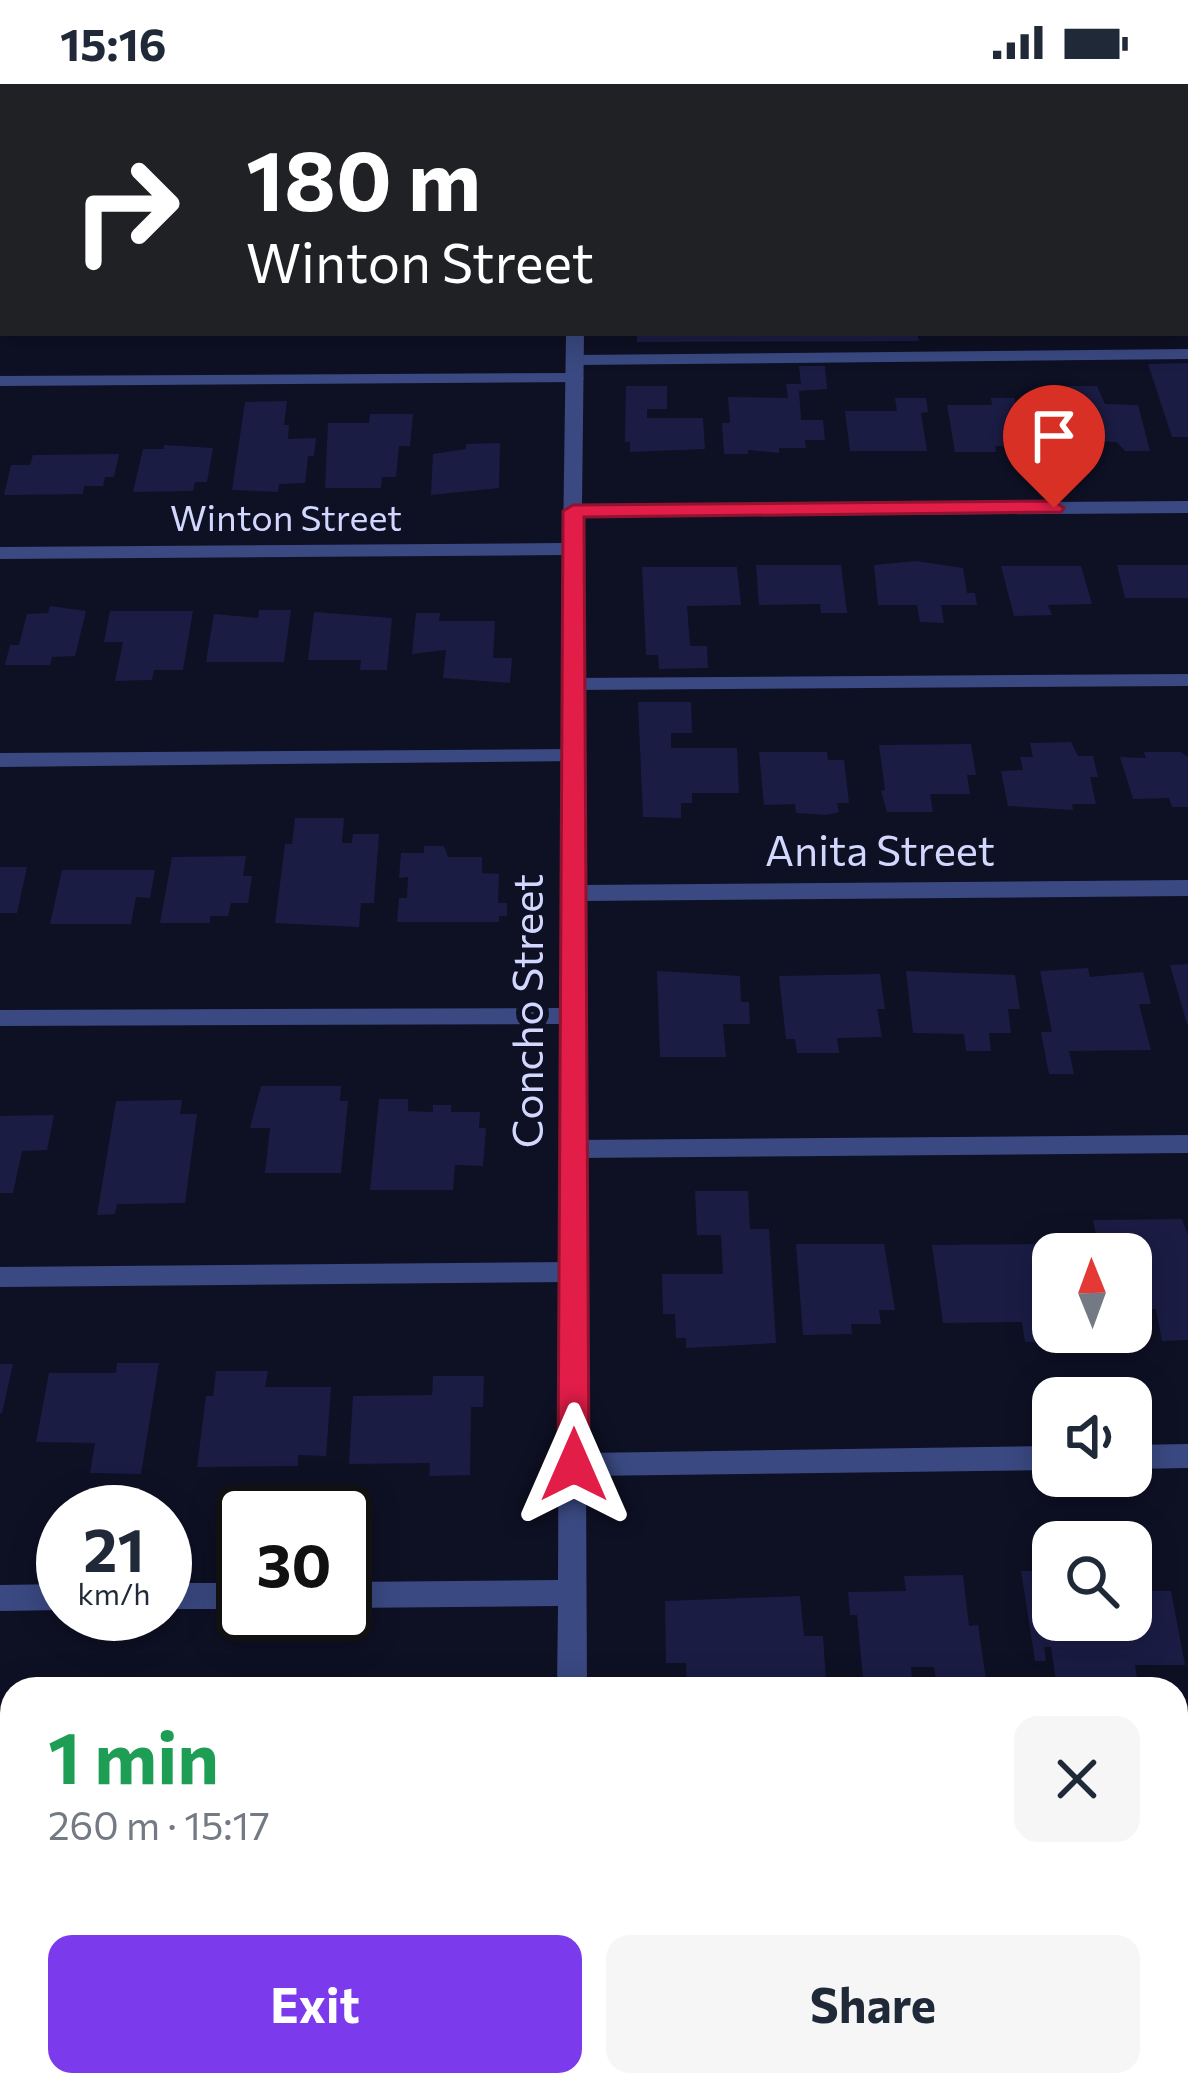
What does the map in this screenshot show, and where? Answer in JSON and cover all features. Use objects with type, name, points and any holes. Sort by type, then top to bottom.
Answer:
[{"type":"street","name":"Concho Street","points":[[572,1677],[575,336]]},
{"type":"street","points":[[0,381],[1188,354]]},
{"type":"street","points":[[573,511],[1188,507]]},
{"type":"street","name":"Winton Street","points":[[0,553],[572,549]]},
{"type":"street","points":[[571,684],[1188,680]]},
{"type":"street","points":[[0,760],[572,756]]},
{"type":"street","name":"Anita Street","points":[[572,893],[1188,887]]},
{"type":"street","points":[[0,1018],[574,1016]]},
{"type":"street","points":[[573,1149],[1188,1144]]},
{"type":"street","points":[[0,1276],[574,1272]]},
{"type":"street","points":[[1152,1457],[1188,1456]]},
{"type":"street","points":[[574,1465],[1032,1458]]},
{"type":"street","points":[[372,1595],[571,1593]]},
{"type":"street","points":[[0,1598],[36,1597]]},
{"type":"building","points":[[637,336],[918,336],[919,341],[637,342]]},
{"type":"building","points":[[1188,363],[1188,437],[1172,437],[1148,364]]},
{"type":"building","points":[[799,366],[825,366],[827,389],[799,391],[801,420],[823,420],[825,440],[805,440],[806,448],[779,448],[779,453],[724,454],[722,423],[730,423],[728,397],[788,398],[786,384],[801,384]]},
{"type":"building","points":[[626,386],[667,386],[667,409],[647,409],[647,418],[703,418],[705,449],[630,452],[630,442],[625,442]]},
{"type":"building","points":[[1068,386],[1097,386],[1105,404],[1138,405],[1150,451],[1125,451],[1117,442],[1090,441],[1092,449],[1060,449],[1052,413],[1074,413]]},
{"type":"building","points":[[895,398],[926,398],[928,412],[921,413],[927,451],[850,451],[845,411],[897,411]]},
{"type":"building","points":[[991,398],[1029,404],[1031,438],[1010,438],[1012,446],[995,446],[996,452],[955,452],[947,405],[992,405]]},
{"type":"building","points":[[287,401],[284,425],[289,425],[288,439],[316,438],[305,483],[279,484],[278,492],[232,490],[245,402]]},
{"type":"building","points":[[370,414],[413,414],[410,446],[399,446],[396,477],[382,477],[381,488],[325,488],[328,423],[369,423]]},
{"type":"building","points":[[500,443],[499,488],[431,495],[433,454],[466,449],[466,444]]},
{"type":"building","points":[[164,445],[213,448],[207,482],[195,482],[193,491],[133,492],[143,449],[164,449]]},
{"type":"building","points":[[119,454],[114,477],[105,477],[103,486],[84,486],[83,494],[4,495],[11,465],[30,465],[33,455]]},
{"type":"building","points":[[916,561],[963,568],[967,593],[975,593],[977,605],[941,605],[944,623],[920,622],[917,605],[878,605],[874,565]]},
{"type":"building","points":[[756,565],[841,565],[847,613],[821,613],[820,604],[759,605]]},
{"type":"building","points":[[1117,565],[1188,565],[1188,598],[1125,598]]},
{"type":"building","points":[[1001,566],[1081,566],[1092,604],[1048,605],[1052,615],[1014,616]]},
{"type":"building","points":[[642,567],[737,567],[741,605],[687,606],[690,646],[707,646],[708,668],[659,669],[658,655],[646,655]]},
{"type":"building","points":[[50,606],[86,611],[75,656],[52,657],[50,665],[5,665],[10,645],[19,645],[27,614],[48,613]]},
{"type":"building","points":[[259,610],[291,610],[284,662],[206,662],[214,614],[258,618]]},
{"type":"building","points":[[110,611],[193,611],[183,670],[154,670],[152,680],[115,681],[123,642],[104,642]]},
{"type":"building","points":[[314,612],[392,618],[387,670],[360,670],[361,660],[308,660]]},
{"type":"building","points":[[416,613],[440,613],[439,621],[495,621],[493,658],[512,658],[510,683],[443,678],[446,650],[412,654]]},
{"type":"building","points":[[638,702],[691,702],[692,733],[671,733],[671,748],[737,748],[739,793],[692,793],[692,803],[681,803],[681,818],[643,817]]},
{"type":"building","points":[[1071,742],[1078,756],[1093,756],[1098,777],[1090,777],[1096,804],[1072,804],[1073,810],[1008,806],[1001,771],[1023,770],[1020,757],[1033,757],[1030,743]]},
{"type":"building","points":[[971,744],[976,775],[967,775],[970,794],[930,794],[933,812],[887,812],[879,745]]},
{"type":"building","points":[[759,752],[827,752],[828,760],[844,760],[849,803],[837,803],[839,812],[826,815],[796,813],[795,804],[764,805]]},
{"type":"building","points":[[1144,752],[1181,752],[1188,757],[1188,807],[1172,807],[1169,798],[1133,799],[1120,757],[1146,758]]},
{"type":"building","points":[[295,818],[344,818],[342,843],[352,843],[353,834],[379,834],[374,903],[361,903],[359,927],[275,923],[285,844],[292,844]]},
{"type":"building","points":[[424,846],[444,846],[448,857],[482,857],[482,873],[499,874],[498,903],[507,903],[507,916],[499,916],[499,922],[397,922],[399,898],[407,898],[408,877],[399,878],[401,853],[424,853]]},
{"type":"building","points":[[246,856],[243,876],[252,876],[248,903],[231,903],[228,916],[210,916],[210,923],[160,923],[172,857]]},
{"type":"building","points":[[0,867],[27,867],[17,913],[0,913]]},
{"type":"building","points":[[62,870],[155,870],[150,898],[136,897],[131,924],[50,924]]},
{"type":"building","points":[[1188,964],[1188,1024],[1187,1024],[1170,965]]},
{"type":"building","points":[[1088,968],[1090,977],[1143,972],[1151,1004],[1139,1004],[1151,1050],[1069,1051],[1074,1074],[1049,1074],[1041,1032],[1052,1032],[1040,971]]},
{"type":"building","points":[[657,971],[740,976],[741,1002],[749,1002],[750,1024],[723,1024],[726,1057],[660,1057]]},
{"type":"building","points":[[906,971],[1015,975],[1020,1009],[1008,1009],[1011,1033],[989,1033],[991,1051],[966,1051],[964,1034],[913,1033]]},
{"type":"building","points":[[880,974],[885,1009],[877,1009],[882,1037],[837,1038],[839,1053],[797,1053],[795,1039],[786,1039],[779,976]]},
{"type":"building","points":[[261,1086],[341,1086],[340,1101],[348,1101],[341,1173],[265,1173],[270,1128],[250,1128]]},
{"type":"building","points":[[379,1099],[408,1099],[408,1111],[433,1112],[433,1105],[451,1105],[451,1112],[480,1112],[479,1128],[486,1128],[483,1166],[455,1165],[453,1190],[370,1190]]},
{"type":"building","points":[[182,1100],[180,1114],[197,1114],[185,1203],[117,1204],[115,1214],[97,1215],[116,1101]]},
{"type":"building","points":[[54,1115],[47,1150],[22,1151],[13,1193],[0,1193],[0,1116]]},
{"type":"building","points":[[695,1191],[748,1191],[750,1229],[769,1229],[776,1343],[686,1348],[686,1338],[676,1338],[675,1314],[663,1314],[662,1274],[723,1274],[721,1235],[697,1235]]},
{"type":"building","points":[[1182,1219],[1188,1235],[1188,1340],[1162,1341],[1156,1309],[1152,1309],[1152,1233],[1096,1233],[1093,1220]]},
{"type":"building","points":[[796,1244],[884,1244],[895,1310],[879,1310],[881,1324],[851,1324],[852,1334],[803,1335]]},
{"type":"building","points":[[1032,1244],[1032,1342],[1025,1342],[1022,1322],[943,1323],[932,1245]]},
{"type":"building","points":[[117,1363],[159,1363],[141,1474],[90,1473],[95,1443],[36,1442],[49,1373],[116,1373]]},
{"type":"building","points":[[0,1364],[13,1364],[2,1413],[0,1413]]},
{"type":"building","points":[[216,1371],[268,1371],[265,1387],[331,1387],[326,1456],[298,1455],[298,1466],[197,1467],[206,1396],[213,1396]]},
{"type":"building","points":[[433,1376],[484,1376],[483,1407],[471,1407],[470,1475],[429,1476],[430,1463],[349,1464],[353,1396],[432,1395]]},
{"type":"building","points":[[1021,1571],[1032,1571],[1032,1641],[1152,1641],[1152,1591],[1171,1591],[1185,1665],[1135,1665],[1137,1677],[1055,1677],[1051,1647],[1044,1647],[1046,1661],[1035,1661]]},
{"type":"building","points":[[963,1575],[969,1626],[978,1625],[986,1677],[936,1677],[934,1667],[911,1667],[912,1677],[863,1677],[857,1615],[850,1615],[848,1592],[906,1591],[904,1576]]},
{"type":"building","points":[[800,1596],[804,1636],[823,1636],[826,1677],[687,1677],[686,1663],[666,1663],[665,1601]]},
{"type":"route","points":[[574,1465],[573,511],[1054,508]]}]
